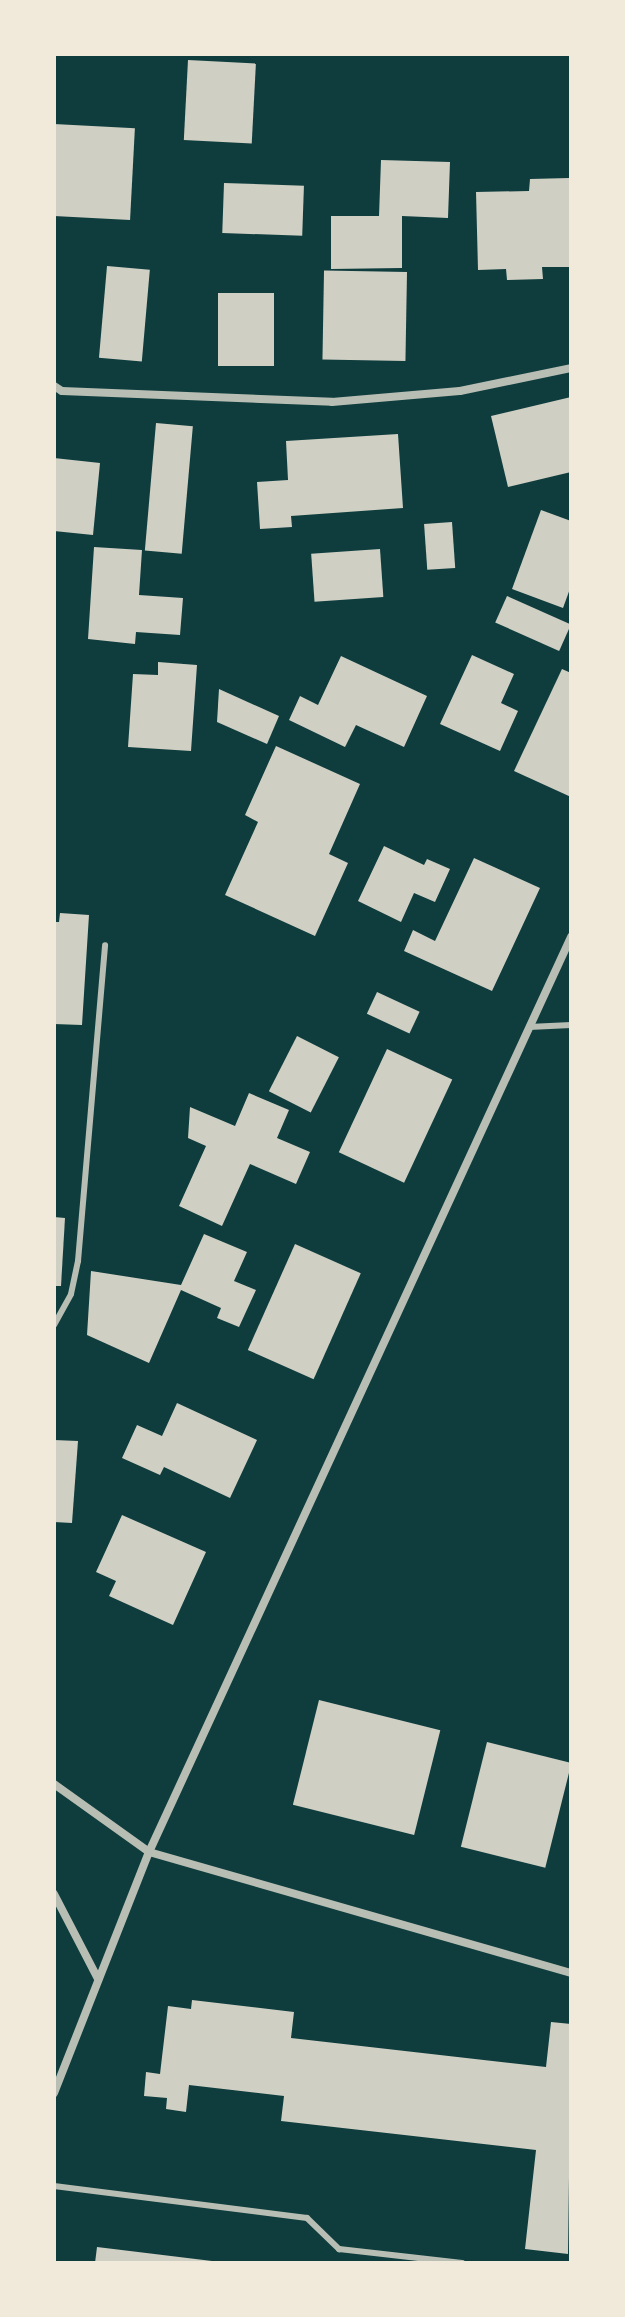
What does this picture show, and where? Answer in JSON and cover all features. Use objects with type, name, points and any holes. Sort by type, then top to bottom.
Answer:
[{"type":"street","points":[[54,386],[62,391],[332,402],[460,391],[571,368]]},
{"type":"street","points":[[54,2093],[149,1852],[571,937]]},
{"type":"street","points":[[54,1784],[149,1852],[571,1973]]},
{"type":"street","points":[[54,1894],[98,1979]]},
{"type":"lane","points":[[54,1325],[71,1294],[78,1261],[105,945]]},
{"type":"lane","points":[[529,1027],[571,1025]]},
{"type":"lane","points":[[54,2186],[307,2218],[339,2249],[462,2263]]},
{"type":"building","points":[[188,60],[256,64],[252,143],[184,140]]},
{"type":"building","points":[[54,124],[135,128],[130,220],[54,216]]},
{"type":"building","points":[[381,160],[450,162],[448,218],[402,216],[402,268],[331,269],[331,216],[379,216]]},
{"type":"building","points":[[569,178],[570,267],[542,267],[543,279],[507,280],[506,269],[478,270],[476,192],[529,191],[530,179]]},
{"type":"building","points":[[224,183],[304,186],[302,236],[222,233]]},
{"type":"building","points":[[107,266],[150,270],[142,361],[99,358]]},
{"type":"building","points":[[324,271],[407,272],[405,361],[322,360]]},
{"type":"building","points":[[218,293],[274,293],[274,366],[218,366]]},
{"type":"building","points":[[571,397],[571,472],[508,487],[491,416]]},
{"type":"building","points":[[156,423],[193,426],[182,554],[145,551]]},
{"type":"building","points":[[398,434],[403,508],[291,516],[292,527],[260,529],[257,482],[288,480],[286,441]]},
{"type":"building","points":[[54,458],[100,463],[93,535],[54,531]]},
{"type":"building","points":[[541,510],[571,521],[571,586],[563,608],[512,589]]},
{"type":"building","points":[[452,522],[455,568],[427,570],[424,524]]},
{"type":"building","points":[[94,547],[142,550],[139,595],[183,598],[180,635],[136,632],[135,644],[88,639]]},
{"type":"building","points":[[380,549],[383,597],[315,602],[311,554]]},
{"type":"building","points":[[507,596],[571,624],[559,651],[495,622]]},
{"type":"building","points":[[472,655],[514,674],[501,703],[518,711],[500,751],[440,724]]},
{"type":"building","points":[[341,656],[427,696],[404,747],[356,725],[345,747],[289,720],[300,696],[318,705]]},
{"type":"building","points":[[158,662],[197,665],[191,751],[128,747],[133,674],[158,675]]},
{"type":"building","points":[[562,669],[571,673],[571,797],[514,771]]},
{"type":"building","points":[[219,689],[279,716],[267,744],[217,722]]},
{"type":"building","points":[[276,746],[360,784],[329,854],[348,863],[315,936],[225,895],[258,822],[245,815]]},
{"type":"building","points":[[384,846],[424,865],[427,859],[450,869],[435,902],[414,893],[401,922],[358,901]]},
{"type":"building","points":[[474,858],[540,888],[492,991],[404,951],[413,930],[435,941]]},
{"type":"building","points":[[60,913],[89,915],[82,1025],[54,1024],[54,922],[59,922]]},
{"type":"building","points":[[377,992],[420,1012],[409,1034],[367,1014]]},
{"type":"building","points":[[297,1036],[339,1057],[311,1113],[269,1091]]},
{"type":"building","points":[[387,1049],[452,1079],[404,1183],[339,1152]]},
{"type":"building","points":[[249,1093],[289,1110],[277,1138],[310,1152],[296,1184],[250,1164],[222,1226],[179,1206],[206,1146],[188,1138],[190,1107],[235,1126]]},
{"type":"building","points":[[54,1217],[65,1218],[61,1286],[54,1286]]},
{"type":"building","points":[[204,1234],[247,1252],[234,1281],[256,1290],[239,1327],[217,1318],[221,1308],[181,1290],[149,1363],[87,1335],[91,1271],[181,1285]]},
{"type":"building","points":[[295,1244],[361,1273],[314,1379],[248,1350]]},
{"type":"building","points":[[177,1403],[257,1440],[230,1498],[164,1467],[160,1475],[122,1458],[137,1425],[162,1436]]},
{"type":"building","points":[[54,1440],[78,1441],[72,1523],[54,1522]]},
{"type":"building","points":[[122,1515],[206,1552],[173,1625],[109,1596],[116,1581],[96,1572]]},
{"type":"building","points":[[319,1700],[440,1730],[414,1835],[293,1805]]},
{"type":"building","points":[[487,1742],[571,1763],[545,1868],[461,1847]]},
{"type":"building","points":[[192,2000],[294,2012],[291,2038],[546,2067],[551,2022],[571,2024],[568,2254],[525,2249],[536,2150],[281,2121],[284,2096],[189,2085],[186,2112],[166,2109],[167,2098],[144,2096],[146,2072],[160,2074],[168,2006],[191,2009]]},
{"type":"building","points":[[97,2247],[212,2261],[212,2263],[95,2263]]}]
